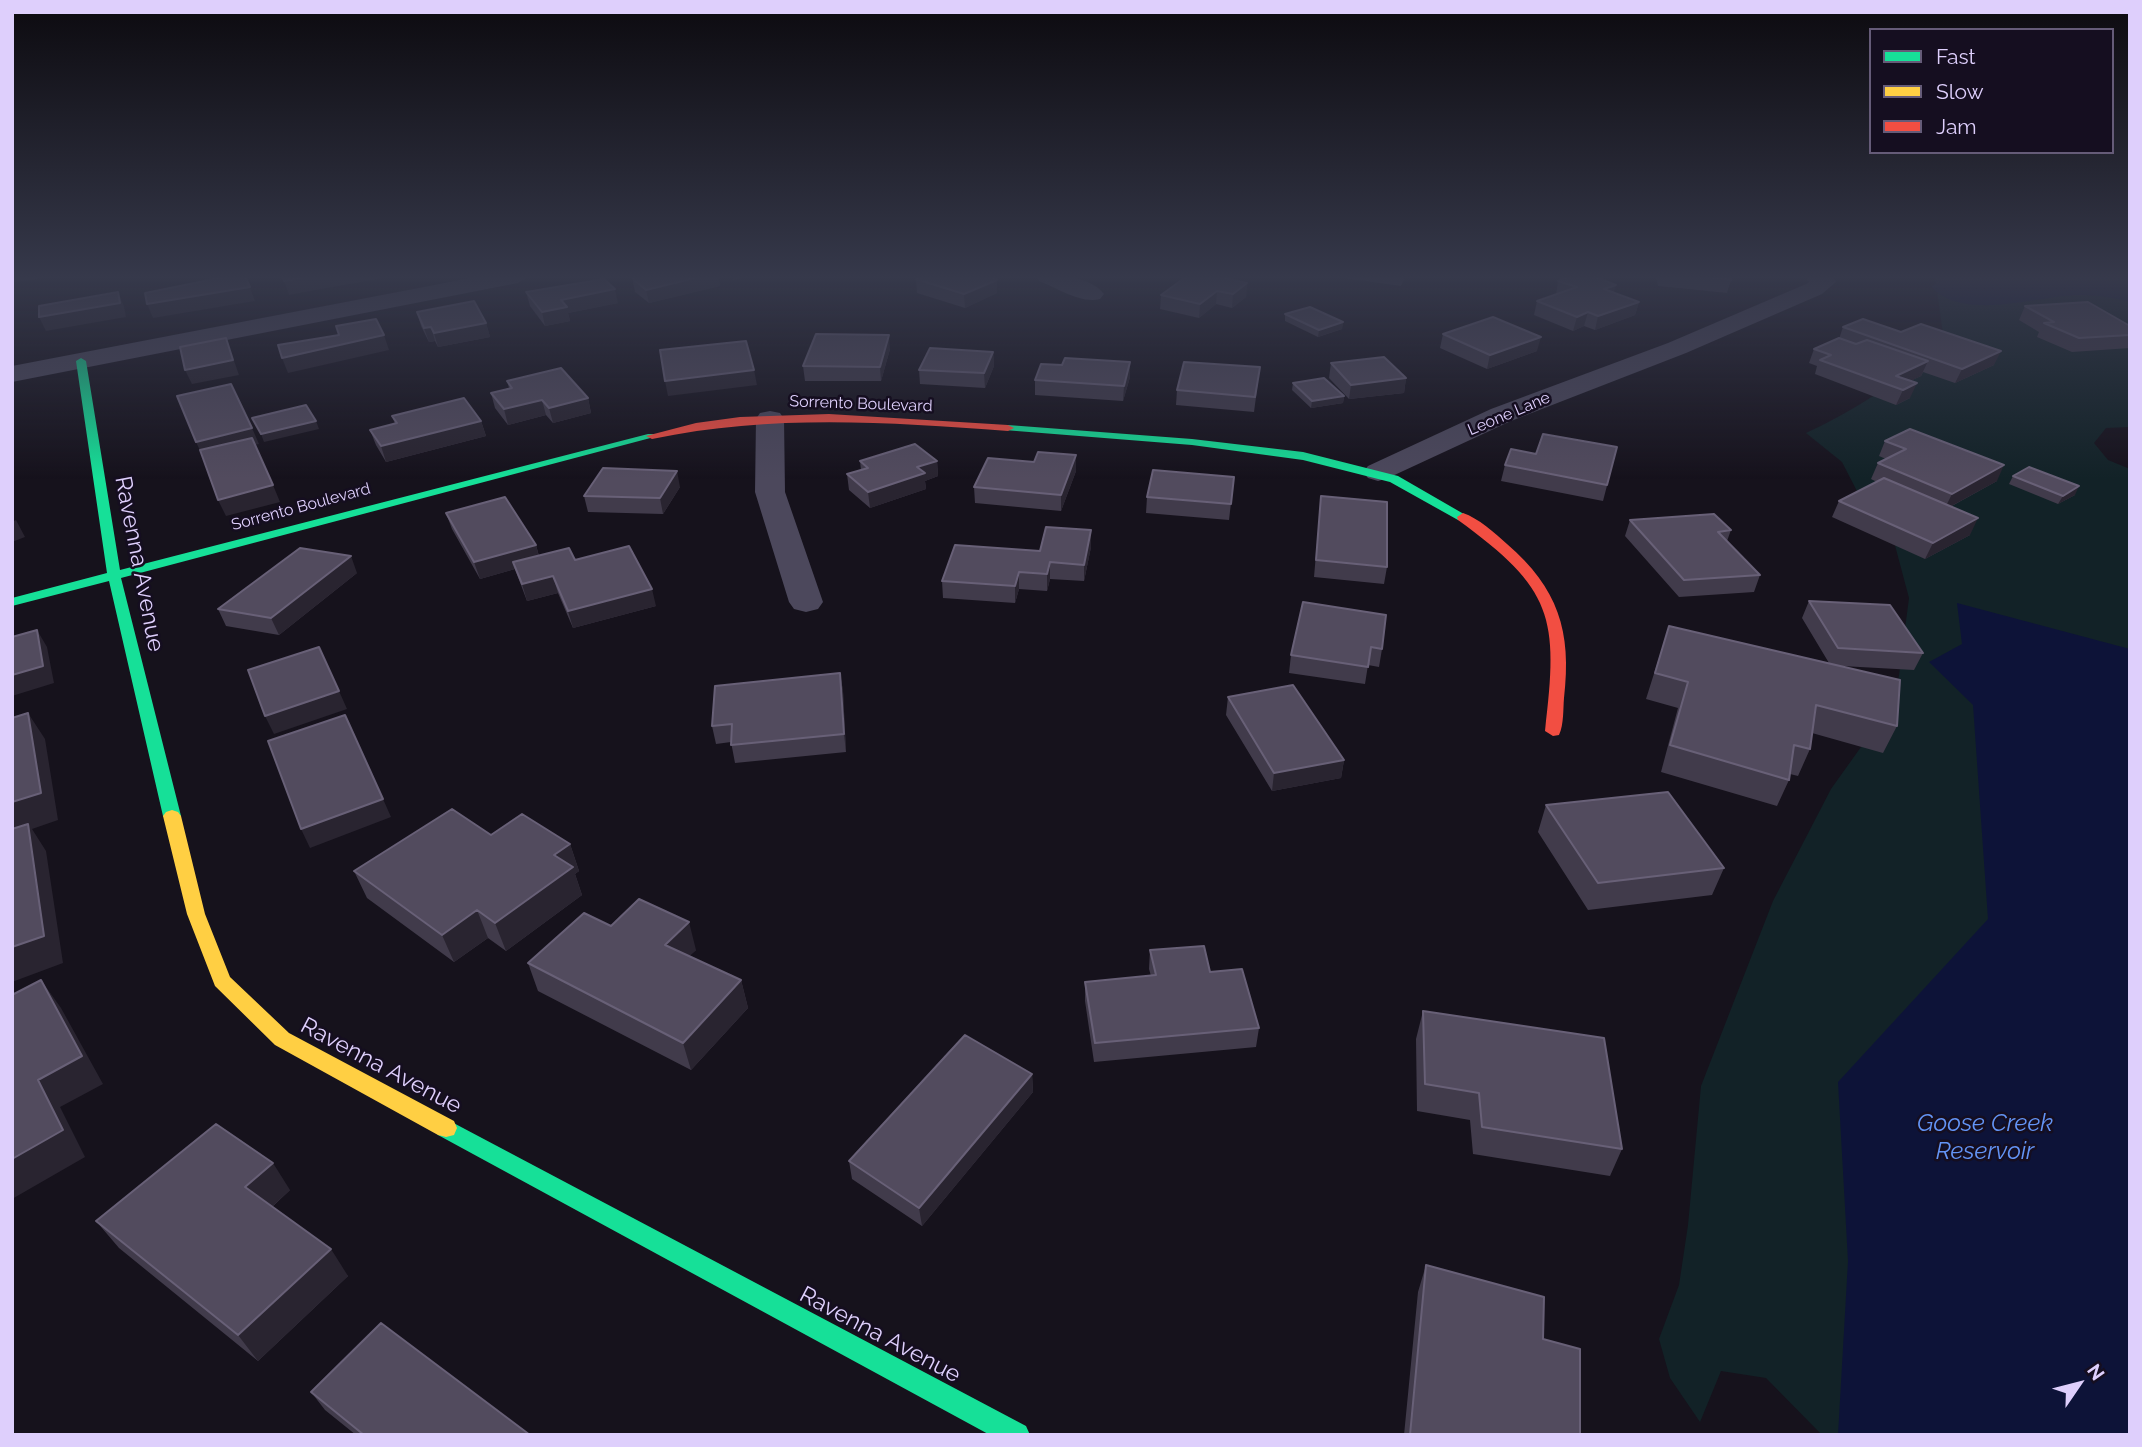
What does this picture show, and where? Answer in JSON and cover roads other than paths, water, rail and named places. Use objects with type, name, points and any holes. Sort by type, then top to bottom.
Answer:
[{"type":"street","points":[[12,374],[171,344]]},
{"type":"street","name":"Leone Lane","points":[[1378,472],[1501,415],[1687,344]]},
{"type":"street","name":"Ravenna Avenue","points":[[81,361],[114,575],[196,914],[222,981],[282,1039],[1017,1435]]},
{"type":"street","points":[[770,419],[771,492],[806,602]]},
{"type":"street","name":"Sorrento Boulevard","points":[[12,602],[670,431],[770,419],[862,419],[1253,446],[1378,472],[1444,506],[1498,541],[1542,585],[1560,634],[1560,671],[1553,730]]},
{"type":"water","name":"Goose Creek Reservoir","points":[[1957,603],[2130,649],[2130,1435],[1838,1435],[1848,1261],[1838,1082],[1988,919],[1973,705],[1929,662],[1962,644]]}]
